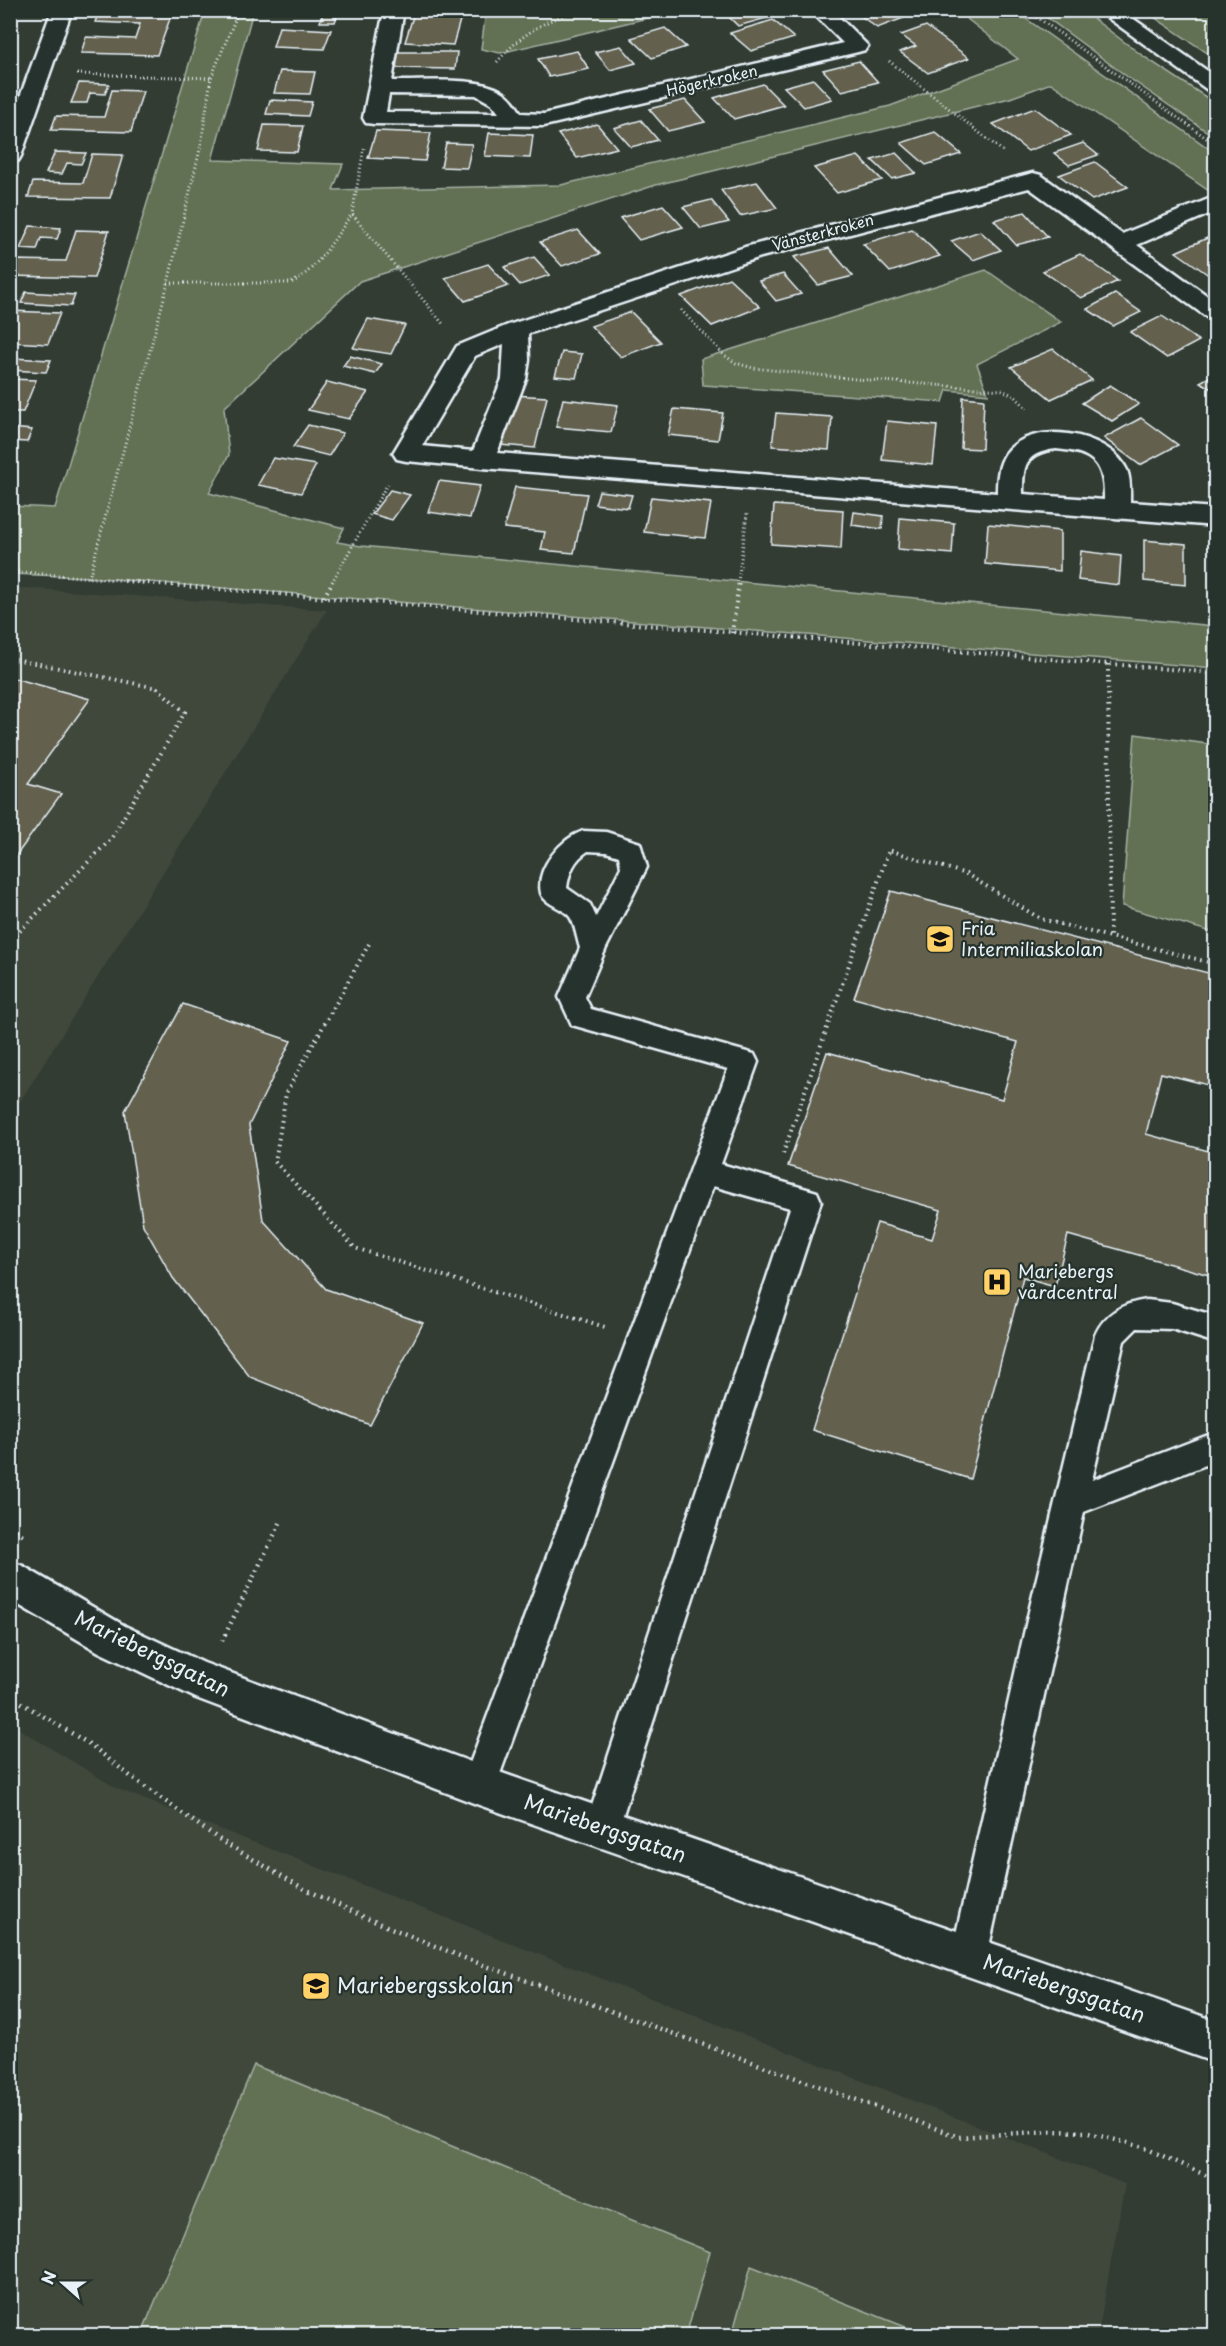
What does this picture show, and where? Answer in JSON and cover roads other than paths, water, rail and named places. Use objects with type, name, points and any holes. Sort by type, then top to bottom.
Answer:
[{"type":"street","points":[[10,156],[28,77],[62,10]]},
{"type":"street","points":[[394,10],[380,87],[476,89],[498,97],[506,105],[514,120]]},
{"type":"street","name":"Högerkroken","points":[[380,87],[374,118],[544,120],[858,46],[820,10]]},
{"type":"street","points":[[1107,10],[1215,87]]},
{"type":"street","name":"Vänsterkroken","points":[[482,460],[406,453],[466,351],[516,330],[764,249],[1033,180],[1119,243]]},
{"type":"street","points":[[1119,243],[1215,203]]},
{"type":"street","points":[[1119,243],[1215,313]]},
{"type":"street","points":[[516,330],[517,360],[514,379],[482,460],[1215,517]]},
{"type":"street","points":[[1010,502],[1011,466],[1020,453],[1037,444],[1059,441],[1082,445],[1101,455],[1113,468],[1117,510]]},
{"type":"street","name":"Mariebergsgatan","points":[[10,1579],[112,1639],[196,1679],[479,1785],[1215,2042]]},
{"type":"lane","points":[[479,1785],[744,1062],[582,1017],[572,997],[593,948]]},
{"type":"lane","points":[[602,1827],[807,1201],[704,1171]]},
{"type":"lane","points":[[969,1956],[1070,1503],[1110,1335],[1128,1318],[1147,1313],[1164,1315],[1215,1330]]},
{"type":"lane","points":[[1070,1503],[1215,1446]]},
{"type":"place","name":"Fria Intermiliaskolan","points":[[940,939]]},
{"type":"place","name":"Mariebergs vårdcentral","points":[[997,1282]]},
{"type":"place","name":"Mariebergsskolan","points":[[316,1986]]}]
